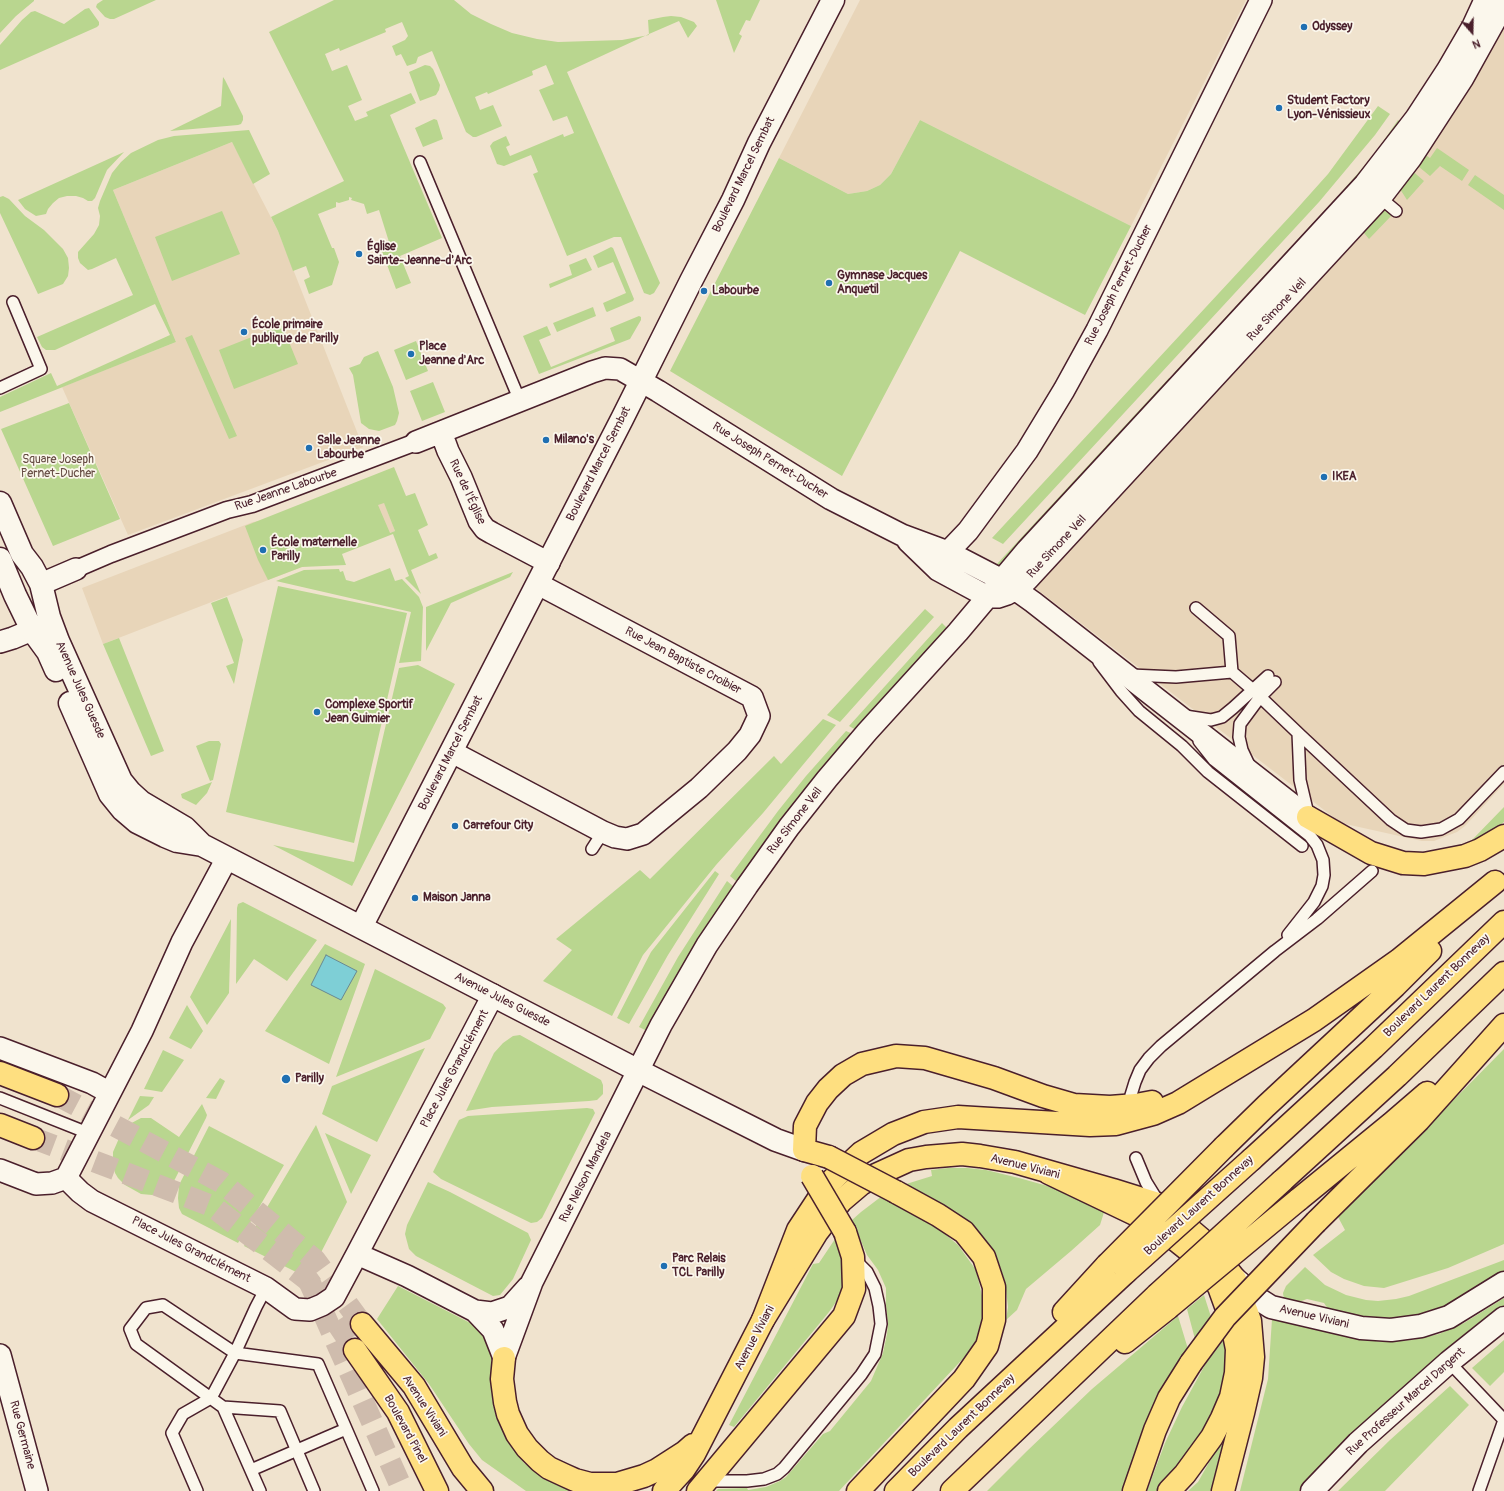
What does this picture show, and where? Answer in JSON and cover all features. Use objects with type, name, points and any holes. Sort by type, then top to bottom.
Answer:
[{"type":"main road","points":[[1308,817],[1371,853],[1403,863],[1424,864],[1465,856],[1480,850],[1504,836]]},
{"type":"main road","points":[[763,1320],[798,1230],[829,1183],[861,1153],[893,1134],[924,1122],[958,1117],[1090,1125],[1116,1124],[1153,1114],[1178,1103],[1314,1020],[1399,960],[1500,877]]},
{"type":"main road","points":[[1117,1268],[1224,1147],[1395,986],[1500,877]]},
{"type":"main road","name":"Boulevard Laurent Bonnevay","points":[[896,1491],[1117,1268],[1252,1159],[1373,1048],[1504,922]]},
{"type":"main road","points":[[952,1491],[1033,1414],[1162,1301],[1282,1181],[1397,1076],[1504,973]]},
{"type":"main road","points":[[1162,1301],[1298,1200],[1391,1124],[1502,1027]]},
{"type":"main road","points":[[1135,1489],[1155,1430],[1169,1398],[1191,1363],[1225,1317],[1316,1222],[1419,1120],[1502,1027]]},
{"type":"main road","points":[[703,1486],[844,1316],[854,1289],[853,1257],[845,1232],[812,1176],[804,1150],[805,1126],[828,1088],[843,1075],[862,1064],[896,1056],[925,1058],[994,1078],[1043,1096],[1074,1105],[1110,1107],[1136,1105],[1159,1100],[1231,1070]]},
{"type":"main road","points":[[0,1073],[57,1095]]},
{"type":"main road","points":[[0,1125],[34,1138]]},
{"type":"main road","points":[[804,1150],[829,1157],[938,1214],[964,1232],[984,1257],[994,1287],[994,1320],[987,1346],[964,1380],[858,1491]]},
{"type":"main road","name":"Avenue Viviani","points":[[664,1491],[684,1469],[703,1436],[763,1320],[817,1232],[841,1201],[861,1184],[908,1160],[962,1154],[1015,1162],[1161,1205],[1207,1244],[1235,1279]]},
{"type":"main road","points":[[1049,1173],[1141,1217],[1167,1234],[1192,1254],[1206,1268],[1219,1287],[1227,1308],[1233,1329],[1236,1349],[1236,1373],[1231,1397],[1212,1436],[1185,1474],[1169,1491]]},
{"type":"main road","points":[[1223,1491],[1248,1392],[1254,1357],[1250,1321],[1235,1279]]},
{"type":"main road","name":"Avenue Viviani","points":[[362,1324],[414,1386],[464,1468],[482,1491]]},
{"type":"main road","name":"Boulevard Pinel","points":[[355,1350],[398,1412],[437,1491]]},
{"type":"main road","points":[[504,1358],[502,1380],[505,1402],[508,1414],[517,1434],[527,1448],[549,1468],[576,1480],[595,1484],[617,1484],[644,1476],[675,1459],[703,1436]]},
{"type":"street","name":"Boulevard Marcel Sembat","points":[[361,927],[549,563],[690,281],[733,200],[759,143],[833,0]]},
{"type":"street","name":"Rue Joseph Pernet-Ducher","points":[[948,552],[968,531],[1027,451],[1064,390],[1097,330],[1261,0]]},
{"type":"street","name":"Rue Simone Veil","points":[[1009,584],[1033,544],[1365,184],[1416,118],[1448,69],[1473,26],[1485,0]]},
{"type":"street","name":"Rue Simone Veil","points":[[639,1071],[661,1025],[707,945],[746,886],[789,828],[867,732],[988,597],[1009,584],[1027,580],[1388,204],[1411,158],[1463,78],[1504,4]]},
{"type":"street","name":"Rue Jeanne Labourbe","points":[[41,584],[111,554],[227,510],[263,500],[605,368],[620,369],[641,381]]},
{"type":"street","name":"Rue Joseph Pernet-Ducher","points":[[641,381],[831,499],[902,535],[948,552],[1009,584],[1128,675],[1308,817]]},
{"type":"street","name":"Rue de l'Église","points":[[441,432],[448,451],[461,476],[479,522],[485,529],[549,563]]},
{"type":"street","name":"Avenue Jules Guesde","points":[[0,503],[22,554],[32,567],[41,584],[58,641],[122,781],[140,802],[184,828],[202,845],[639,1071],[776,1140],[804,1150]]},
{"type":"street","name":"Rue Joseph Pernet-Ducher","points":[[902,535],[938,570],[988,597]]},
{"type":"street","name":"Avenue Jules Guesde","points":[[0,559],[32,630],[48,652],[93,759],[110,794],[123,810],[137,822],[177,841],[202,845]]},
{"type":"street","points":[[1044,561],[1042,587],[1051,616]]},
{"type":"street","name":"Rue Jean Baptiste Croibier","points":[[452,752],[603,832],[615,837],[627,839],[643,834],[698,788],[737,751],[750,735],[759,716],[752,697],[538,584]]},
{"type":"street","points":[[0,642],[32,630]]},
{"type":"street","points":[[0,1170],[36,1184],[52,1183],[66,1178],[142,1031],[182,942],[227,858]]},
{"type":"street","name":"Place Jules Grandclément","points":[[66,1178],[80,1192],[92,1200],[266,1288],[295,1309],[310,1310],[316,1308],[334,1298],[493,995]]},
{"type":"street","points":[[0,1048],[92,1083],[110,1092]]},
{"type":"street","name":"Rue Nelson Mandela","points":[[504,1358],[532,1282],[639,1071]]},
{"type":"street","name":"Rue Nelson Mandela","points":[[358,1254],[407,1276],[475,1311],[492,1313],[510,1306],[522,1295],[532,1282]]},
{"type":"street","name":"Avenue Viviani","points":[[1235,1279],[1260,1300],[1271,1307],[1361,1328],[1391,1330],[1421,1326],[1449,1317],[1504,1284]]},
{"type":"street","points":[[475,1311],[493,1330],[504,1358]]},
{"type":"street","name":"Rue Professeur Marcel Dargent","points":[[1312,1491],[1358,1443],[1449,1362],[1504,1318]]},
{"type":"street","name":"Rue Germaine","points":[[0,1355],[37,1491]]},
{"type":"lane","points":[[1388,204],[1374,191],[1374,186],[1391,167],[1395,146]]},
{"type":"lane","points":[[420,162],[520,401]]},
{"type":"lane","points":[[0,388],[41,369],[13,302]]},
{"type":"lane","points":[[1196,608],[1229,636],[1232,672]]},
{"type":"lane","points":[[1083,641],[1121,691],[1139,711],[1182,746],[1208,772],[1302,846]]},
{"type":"lane","points":[[1128,675],[1176,677],[1232,672],[1257,693],[1391,820],[1406,830],[1421,832],[1441,829],[1459,819],[1504,772]]},
{"type":"lane","points":[[1178,715],[1211,720],[1222,717],[1257,693],[1271,679]]},
{"type":"lane","points":[[1254,774],[1242,750],[1239,737],[1240,724],[1257,693]]},
{"type":"lane","points":[[1178,715],[1214,760],[1310,836],[1319,850],[1323,860],[1324,875],[1322,886],[1314,902],[1302,919],[1274,951]]},
{"type":"lane","points":[[1298,733],[1300,780],[1308,817]]},
{"type":"lane","points":[[592,849],[603,832]]},
{"type":"lane","points":[[1131,1095],[1134,1082],[1140,1070],[1153,1054],[1274,951],[1317,919],[1372,871]]},
{"type":"lane","points":[[0,1098],[88,1133]]},
{"type":"lane","points":[[1136,1158],[1146,1182],[1161,1205]]},
{"type":"lane","points":[[703,1486],[764,1479],[781,1471],[861,1375],[875,1354],[881,1324],[880,1306],[875,1288],[867,1272],[853,1257]]},
{"type":"lane","points":[[197,1491],[172,1433],[183,1414],[211,1398],[235,1353],[266,1288]]},
{"type":"lane","points":[[260,1491],[223,1407],[136,1344],[130,1329],[146,1308],[164,1305],[235,1353],[318,1364],[373,1491]]},
{"type":"lane","points":[[1449,1362],[1504,1420],[1479,1491]]},
{"type":"lane","points":[[223,1407],[280,1412],[314,1491]]},
{"type":"lane","points":[[251,1470],[346,1429]]},
{"type":"shaded area","points":[[860,0],[1246,0],[1131,226],[920,120],[891,174],[880,185],[867,191],[848,194],[779,158]]},
{"type":"shaded area","name":"IKEA","points":[[1504,18],[1504,784],[1465,826],[1457,832],[1434,841],[1422,841],[1341,823],[1030,584]]},
{"type":"shaded area","name":"École primaire publique de Parilly","points":[[232,142],[278,231],[363,447],[128,535],[62,387],[176,342],[113,190]]},
{"type":"shaded area","name":"École maternelle Parilly","points":[[384,502],[395,531],[103,644],[82,588],[253,522]]},
{"type":"green space","points":[[0,0],[34,1],[16,16],[0,33]]},
{"type":"green space","points":[[103,0],[156,0],[114,19],[110,19],[105,17],[96,7],[97,4]]},
{"type":"green space","points":[[334,0],[454,0],[471,14],[512,33],[558,42],[622,40],[645,36],[567,72],[660,283],[654,293],[650,295],[644,293],[621,237],[614,237],[567,256],[533,174],[538,172],[531,155],[504,166],[497,164],[490,146],[493,142],[506,136],[510,145],[506,147],[510,156],[563,134],[564,137],[574,133],[567,116],[553,121],[539,90],[554,84],[546,65],[532,71],[533,75],[488,94],[487,92],[475,97],[480,110],[493,105],[502,126],[473,137],[466,132],[432,51],[418,57],[416,63],[407,66],[401,54],[396,56],[392,46],[405,40],[408,36],[402,22],[385,29],[386,32],[340,51],[339,48],[325,54],[332,71],[347,65],[362,100],[348,106],[355,121],[368,116],[366,112],[411,93],[416,103],[390,115],[442,238],[400,256],[411,283],[396,289],[380,246],[389,242],[379,210],[367,214],[364,204],[351,200],[352,198],[349,197],[349,200],[339,203],[336,202],[336,207],[318,214],[339,262],[332,285],[309,294],[304,280],[310,277],[306,266],[293,271],[278,231],[271,217],[344,181],[269,32]]},
{"type":"green space","points":[[716,0],[760,0],[750,21],[746,20],[739,34],[742,36],[734,53]]},
{"type":"green space","points":[[89,8],[99,22],[97,27],[0,70],[0,45],[31,12],[35,11],[64,24],[85,9]]},
{"type":"green space","points":[[663,17],[681,17],[694,22],[697,26],[688,38],[679,21],[649,34],[648,20]]},
{"type":"green space","points":[[425,65],[430,66],[433,69],[440,85],[436,95],[420,101],[409,72]]},
{"type":"green space","points":[[223,77],[243,116],[241,124],[170,131],[221,106]]},
{"type":"green space","points":[[1378,106],[1390,114],[1375,135],[1319,202],[1003,544],[992,538],[1328,174]]},
{"type":"green space","points":[[434,119],[437,120],[443,139],[423,147],[415,128]]},
{"type":"green space","name":"Gymnase Jacques Anquetil","points":[[920,120],[1131,226],[1085,315],[960,251],[842,476],[670,371],[779,158],[848,194],[867,191],[880,185],[891,174]]},
{"type":"green space","points":[[1398,120],[1404,125],[1180,378],[1173,374],[1338,196],[1373,156]]},
{"type":"green space","points":[[249,130],[270,174],[253,184],[232,142],[113,190],[176,342],[0,412],[0,397],[51,373],[57,386],[170,335],[155,304],[55,350],[46,350],[42,347],[37,337],[133,295],[116,258],[88,270],[80,263],[78,258],[78,252],[94,234],[99,225],[100,216],[98,208],[100,201],[112,173],[121,162],[131,153],[158,140],[174,136]]},
{"type":"green space","points":[[1437,148],[1469,170],[1462,181],[1440,166],[1430,176],[1413,162],[1421,152],[1430,158]]},
{"type":"green space","points":[[124,152],[107,170],[95,198],[92,201],[76,196],[59,198],[48,209],[46,214],[36,216],[25,209],[18,200]]},
{"type":"green space","points":[[1409,168],[1424,181],[1407,200],[1400,189]]},
{"type":"green space","points":[[1475,175],[1504,195],[1504,210],[1468,185]]},
{"type":"green space","points":[[3,196],[9,199],[25,216],[44,230],[63,249],[68,258],[69,268],[68,276],[63,284],[38,294],[0,213],[0,197]]},
{"type":"green space","points":[[1382,210],[1393,214],[1369,239],[1360,228]]},
{"type":"green space","points":[[222,211],[240,254],[172,281],[155,237]]},
{"type":"green space","points":[[611,247],[613,248],[634,299],[633,301],[607,312],[603,303],[626,293],[613,262],[598,268],[593,256]]},
{"type":"green space","points":[[586,258],[592,270],[550,288],[549,284],[572,275],[569,265]]},
{"type":"green space","points":[[593,307],[596,316],[557,332],[553,323]]},
{"type":"green space","points":[[639,316],[641,317],[641,320],[630,339],[539,374],[523,336],[547,326],[551,335],[539,340],[551,367],[615,341],[610,328]]},
{"type":"green space","points":[[282,325],[298,364],[234,389],[219,350]]},
{"type":"green space","points":[[192,335],[237,436],[229,439],[185,338]]},
{"type":"green space","points":[[416,341],[428,371],[406,380],[394,350]]},
{"type":"green space","points":[[378,351],[393,387],[399,413],[395,425],[379,431],[369,429],[361,423],[353,375],[349,368],[360,364],[364,357]]},
{"type":"green space","points":[[1169,378],[1176,383],[1003,565],[996,565]]},
{"type":"green space","points":[[433,382],[445,412],[422,421],[410,391]]},
{"type":"green space","name":"Square Joseph Pernet-Ducher","points":[[69,403],[120,519],[53,546],[1,429]]},
{"type":"green space","points":[[394,467],[406,496],[415,493],[428,525],[418,530],[429,556],[436,553],[438,558],[411,570],[421,594],[405,578],[409,576],[393,534],[342,554],[346,565],[302,567],[268,580],[258,560],[245,526]],"holes":[[[384,503],[395,531],[390,533],[378,505]]]},
{"type":"green space","points":[[390,568],[395,581],[402,579],[419,597],[423,607],[421,661],[399,663],[411,612],[276,581],[304,570],[339,569],[340,572],[343,571],[346,580],[354,582]]},
{"type":"green space","points":[[513,572],[510,577],[451,603],[426,651],[426,607]]},
{"type":"green space","name":"Complexe Sportif Jean Guimier","points":[[278,586],[407,613],[354,843],[226,812]]},
{"type":"green space","points":[[227,597],[243,640],[234,684],[226,666],[234,663],[211,603]]},
{"type":"green space","points":[[925,609],[934,617],[840,722],[827,715]]},
{"type":"green space","points":[[942,623],[948,629],[856,730],[849,726]]},
{"type":"green space","points":[[119,638],[164,751],[151,756],[103,644]]},
{"type":"green space","points":[[418,665],[455,684],[352,886],[273,845],[354,862],[399,668]]},
{"type":"green space","points":[[823,719],[836,725],[763,813],[716,865],[643,955],[612,1016],[543,981],[572,950],[556,939],[640,870],[650,879],[774,756],[781,764]]},
{"type":"green space","points":[[846,731],[853,734],[737,882],[730,876],[806,776]]},
{"type":"green space","points":[[209,741],[219,741],[221,744],[213,780],[210,781],[196,746]]},
{"type":"green space","points":[[212,782],[207,793],[196,805],[182,798],[181,794]]},
{"type":"green space","points":[[1504,807],[1504,822],[1491,832],[1471,841]]},
{"type":"green space","points":[[715,871],[719,874],[668,955],[629,1024],[617,1018],[651,952]]},
{"type":"green space","points":[[727,881],[734,887],[647,1031],[639,1027],[678,957]]},
{"type":"green space","points":[[243,902],[317,940],[287,981],[254,959],[236,984],[237,908],[238,904]]},
{"type":"green space","points":[[231,919],[229,993],[207,1025],[190,997]]},
{"type":"green space","points":[[325,944],[365,964],[329,1064],[265,1031]]},
{"type":"green space","points":[[375,969],[443,1004],[446,1008],[430,1039],[336,1077]]},
{"type":"green space","points":[[187,1005],[203,1031],[191,1049],[169,1038]]},
{"type":"green space","points":[[520,1035],[601,1080],[603,1085],[603,1094],[597,1100],[589,1101],[492,1107],[466,1111],[494,1053],[503,1043],[513,1036]]},
{"type":"green space","points":[[425,1048],[377,1142],[322,1114],[332,1086]]},
{"type":"green space","points":[[1504,1049],[1504,1244],[1448,1268],[1384,1288],[1364,1286],[1344,1279],[1331,1272],[1313,1255],[1345,1230],[1338,1217]]},
{"type":"green space","points":[[163,1050],[184,1060],[162,1092],[144,1089]]},
{"type":"green space","points":[[220,1078],[225,1081],[216,1099],[206,1098]]},
{"type":"green space","points":[[140,1096],[154,1097],[149,1105],[128,1120]]},
{"type":"green space","points":[[202,1104],[207,1115],[206,1118],[173,1183],[168,1188],[161,1193],[152,1195],[141,1194],[125,1185],[118,1178],[113,1164],[113,1152],[124,1127],[141,1118],[151,1118],[179,1137]]},
{"type":"green space","points":[[587,1108],[593,1109],[595,1113],[542,1218],[537,1222],[531,1223],[441,1179],[433,1172],[459,1120],[468,1116]]},
{"type":"green space","points":[[316,1125],[347,1202],[313,1268],[304,1276],[244,1246]]},
{"type":"green space","points":[[209,1126],[284,1165],[238,1243],[182,1214],[179,1208],[179,1185]]},
{"type":"green space","points":[[325,1133],[371,1155],[351,1194]]},
{"type":"green space","points":[[948,1168],[986,1170],[1051,1187],[1106,1206],[1100,1225],[1026,1289],[1017,1310],[1006,1320],[1008,1307],[1005,1281],[999,1264],[988,1244],[973,1227],[903,1185],[932,1176],[931,1170]]},
{"type":"green space","points":[[428,1182],[528,1233],[531,1240],[513,1279],[500,1295],[493,1296],[416,1256],[409,1249],[405,1234],[407,1225]]},
{"type":"green space","points":[[882,1196],[932,1223],[958,1245],[976,1270],[984,1304],[982,1326],[972,1349],[839,1491],[716,1491],[718,1489],[747,1488],[748,1490],[766,1487],[786,1477],[823,1434],[830,1431],[871,1381],[883,1353],[887,1334],[888,1324],[886,1288],[878,1270],[867,1255],[852,1220]]},
{"type":"green space","points":[[835,1239],[844,1257],[844,1286],[836,1302],[734,1427],[729,1425],[813,1264],[819,1263]]},
{"type":"green space","points":[[1504,1260],[1504,1271],[1453,1304],[1417,1317],[1378,1321],[1330,1312],[1324,1303],[1307,1299],[1296,1303],[1284,1300],[1283,1293],[1286,1286],[1305,1267],[1325,1285],[1346,1295],[1366,1300],[1378,1301],[1409,1296]]},
{"type":"green space","points":[[398,1286],[484,1330],[491,1350],[492,1397],[495,1413],[508,1442],[524,1463],[555,1483],[576,1491],[526,1491],[482,1460],[469,1444],[429,1384],[377,1319]]},
{"type":"green space","points":[[1204,1295],[1211,1317],[1195,1339],[1187,1309]]},
{"type":"green space","points":[[1504,1298],[1504,1312],[1305,1491],[1240,1491],[1268,1379],[1272,1319],[1278,1316],[1354,1335],[1353,1338],[1383,1342],[1412,1340],[1439,1334],[1464,1323]]},
{"type":"green space","points":[[1178,1316],[1188,1349],[1148,1418],[1122,1491],[987,1491],[1092,1389]]},
{"type":"green space","points":[[1229,1333],[1229,1361],[1213,1421],[1177,1474],[1158,1491],[1147,1491],[1165,1443],[1182,1407],[1206,1363]]},
{"type":"green space","points":[[1504,1340],[1504,1372],[1490,1386],[1472,1368]]},
{"type":"green space","points":[[1450,1386],[1469,1405],[1385,1491],[1338,1491],[1390,1440]]},
{"type":"green space","points":[[1225,1434],[1228,1435],[1213,1491],[1188,1491],[1198,1482]]},
{"type":"water","points":[[326,955],[357,971],[341,1000],[311,985]]},
{"type":"tunnel","points":[[57,1095],[221,1182],[315,1260],[362,1324]]},
{"type":"tunnel","points":[[33,1138],[212,1206],[309,1281],[355,1350]]},
{"type":"tunnel","points":[[309,1281],[403,1491]]},
{"type":"place","name":"Odyssey","points":[[1304,27]]},
{"type":"place","name":"Student Factory Lyon-Vénissieux","points":[[1279,108]]},
{"type":"place","name":"Église Sainte-Jeanne-d'Arc","points":[[359,254]]},
{"type":"place","name":"Gymnase Jacques Anquetil","points":[[829,283]]},
{"type":"place","name":"Labourbe","points":[[704,291]]},
{"type":"place","name":"École primaire publique de Parilly","points":[[244,332]]},
{"type":"place","name":"Place Jeanne d'Arc","points":[[411,354]]},
{"type":"place","name":"Milano's","points":[[546,440]]},
{"type":"place","name":"Salle Jeanne Labourbe","points":[[309,448]]},
{"type":"place","name":"IKEA","points":[[1324,477]]},
{"type":"place","name":"École maternelle Parilly","points":[[263,550]]},
{"type":"place","name":"Complexe Sportif Jean Guimier","points":[[317,712]]},
{"type":"place","name":"Carrefour City","points":[[455,826]]},
{"type":"place","name":"Maison Janna","points":[[415,898]]},
{"type":"place","name":"Parilly","points":[[286,1079]]},
{"type":"place","name":"Parc Relais TCL Parilly","points":[[664,1266]]}]
